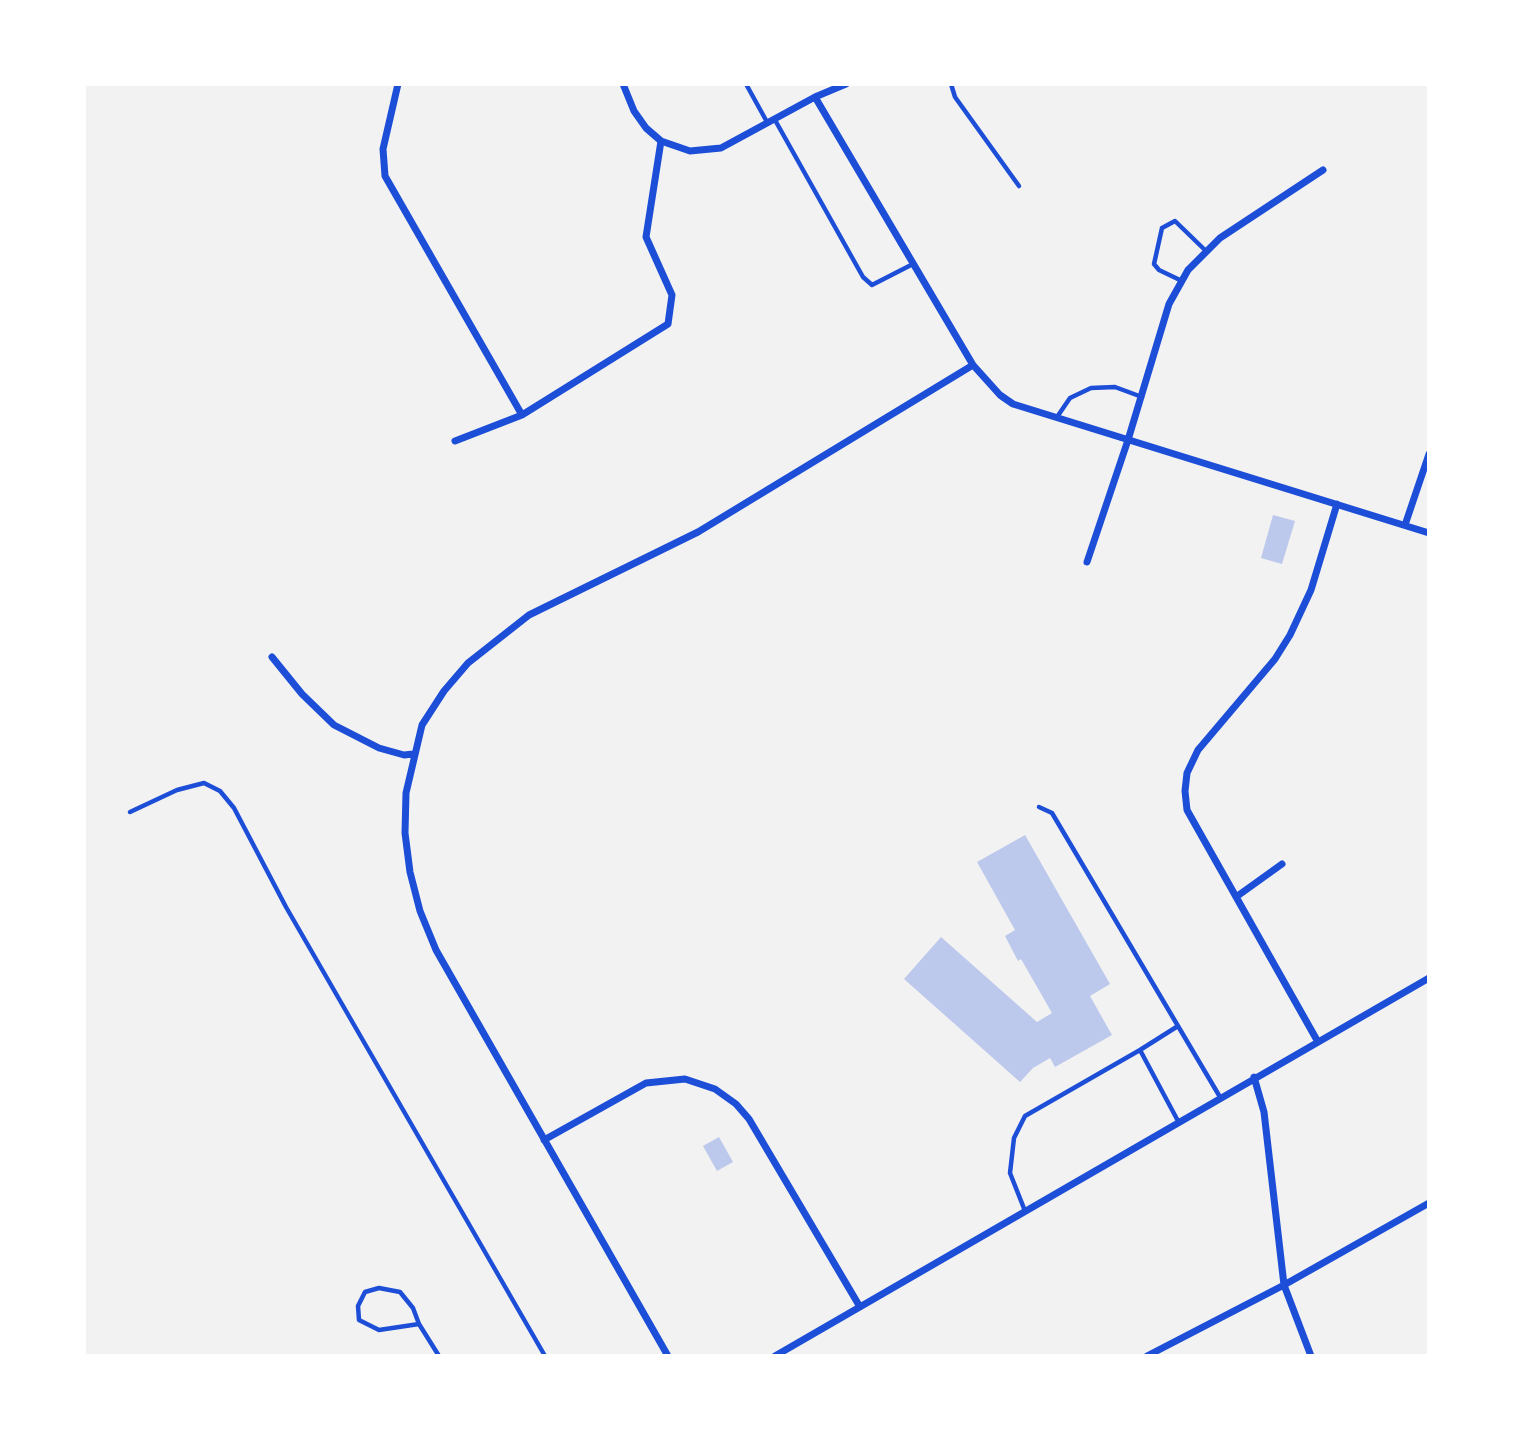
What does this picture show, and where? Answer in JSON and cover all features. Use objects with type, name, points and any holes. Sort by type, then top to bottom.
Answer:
[{"type":"street","points":[[398,84],[383,149],[386,176],[522,415]]},
{"type":"street","points":[[623,84],[634,111],[646,128],[661,141],[690,151],[721,148],[815,97],[846,84]]},
{"type":"street","points":[[815,97],[973,365],[1000,395],[1013,404],[1056,418],[1429,533]]},
{"type":"street","points":[[455,441],[522,415],[668,324],[672,295],[646,237],[661,141]]},
{"type":"street","points":[[1087,562],[1142,397],[1169,304],[1182,281],[1220,238],[1323,170]]},
{"type":"street","points":[[668,1356],[436,950],[419,911],[405,833],[413,754],[422,725],[444,691],[468,663],[509,628],[529,615],[698,532],[973,365]]},
{"type":"street","points":[[1405,525],[1429,454]]},
{"type":"street","points":[[1318,1042],[1186,804],[1187,773],[1198,750],[1275,659],[1290,635],[1311,590],[1337,505]]},
{"type":"street","points":[[272,657],[302,694],[334,724],[379,748],[404,755],[413,754]]},
{"type":"street","points":[[1236,897],[1282,864]]},
{"type":"street","points":[[775,1356],[1429,978]]},
{"type":"street","points":[[1254,1077],[1264,1112],[1283,1285],[1311,1356]]},
{"type":"street","points":[[544,1140],[646,1083],[684,1079],[715,1089],[736,1104],[749,1119],[860,1307]]},
{"type":"street","points":[[1147,1356],[1283,1285],[1429,1203]]},
{"type":"lane","points":[[746,84],[771,121],[863,277],[872,285],[913,264]]},
{"type":"lane","points":[[951,84],[955,97],[1019,186]]},
{"type":"lane","points":[[1182,281],[1159,270],[1154,264],[1162,228],[1175,221],[1206,252]]},
{"type":"lane","points":[[1056,418],[1069,398],[1091,388],[1115,387],[1142,397]]},
{"type":"lane","points":[[130,812],[177,790],[204,783],[220,791],[234,808],[286,907],[545,1356]]},
{"type":"lane","points":[[1039,807],[1052,813],[1220,1097]]},
{"type":"lane","points":[[1025,1211],[1010,1173],[1014,1138],[1025,1116],[1178,1026]]},
{"type":"lane","points":[[1140,1050],[1178,1121]]},
{"type":"lane","points":[[419,1324],[379,1331],[359,1320],[358,1306],[365,1292],[379,1288],[400,1292],[414,1308],[419,1324],[439,1356]]},
{"type":"building","points":[[1273,515],[1295,521],[1282,564],[1261,558]]},
{"type":"building","points":[[1025,835],[1110,984],[1090,996],[1112,1035],[1055,1067],[1050,1058],[1033,1068],[1020,1082],[904,979],[941,937],[1037,1022],[1052,1013],[1005,936],[1015,930],[977,862]]},
{"type":"building","points":[[719,1137],[733,1162],[717,1171],[703,1146]]}]
